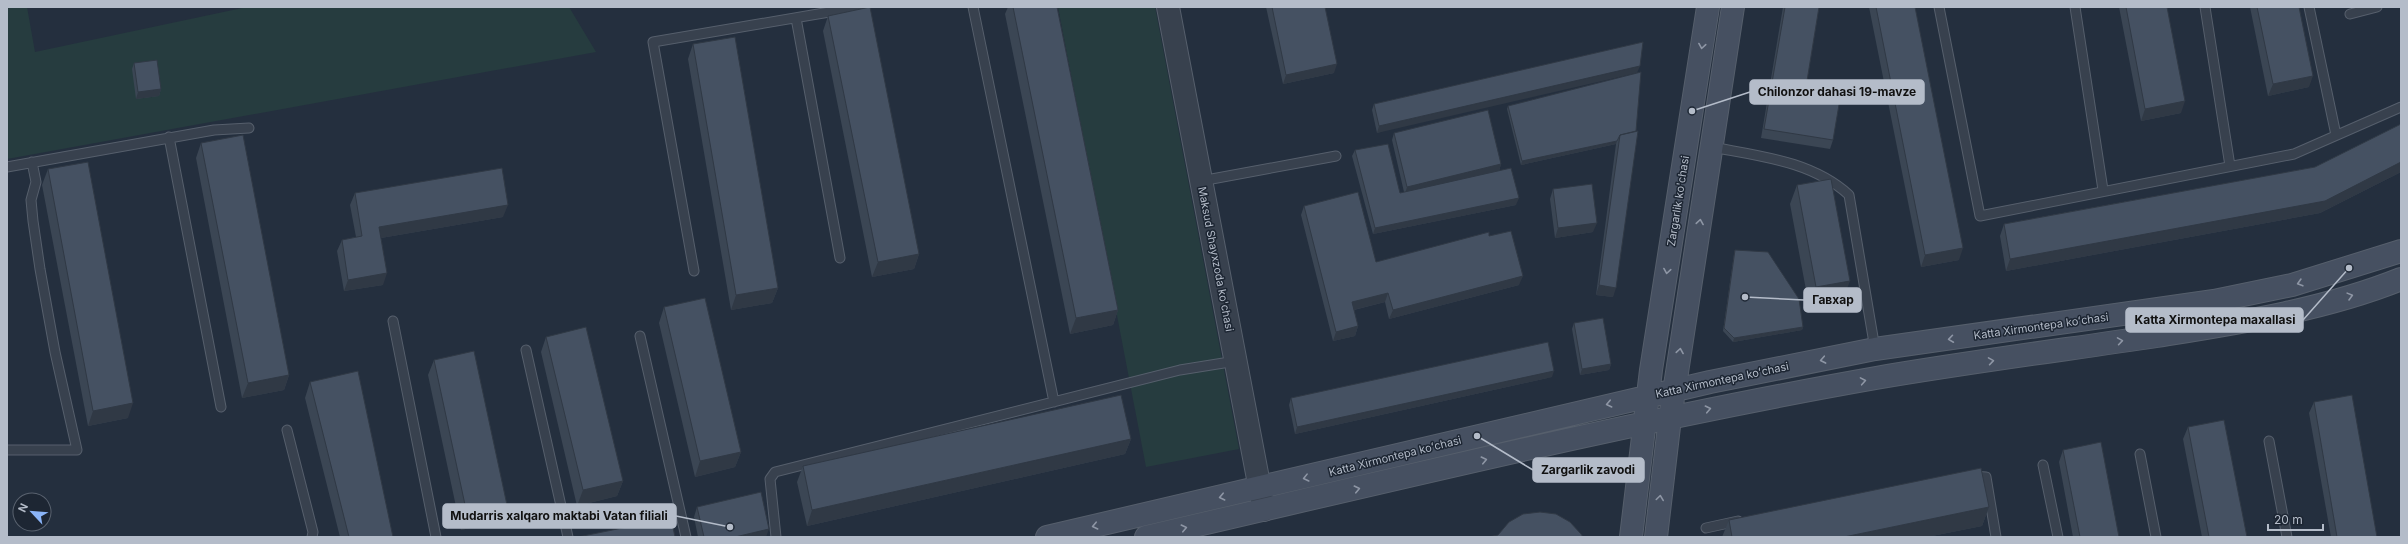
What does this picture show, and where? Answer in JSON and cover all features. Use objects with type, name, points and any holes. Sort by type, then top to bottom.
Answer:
[{"type":"main road","name":"Zargarlik ko'chasi","points":[[1656,537],[1658,407],[1708,7]]},
{"type":"main road","points":[[1674,389],[1734,7]]},
{"type":"main road","name":"Katta Xirmontepa koʻchasi","points":[[1658,407],[1674,389],[1875,349],[2214,301],[2292,285],[2401,251]]},
{"type":"main road","name":"Katta Xirmontepa koʻchasi","points":[[1047,537],[1260,489],[1658,407],[1880,377],[2219,326],[2299,309],[2377,288],[2401,279]]},
{"type":"main road","name":"Zargarlik ko'chasi","points":[[1631,537],[1643,424],[1658,407]]},
{"type":"main road","name":"Katta Xirmontepa koʻchasi","points":[[1146,537],[1643,424]]},
{"type":"street","name":"Maksud Shayxzoda ko'chasi","points":[[1168,7],[1264,510]]},
{"type":"lane","points":[[694,270],[653,42],[859,7]]},
{"type":"lane","points":[[973,7],[1054,402]]},
{"type":"lane","points":[[1939,7],[1980,216],[2103,190],[2294,154],[2401,107]]},
{"type":"lane","points":[[2075,7],[2103,190]]},
{"type":"lane","points":[[2205,7],[2230,166]]},
{"type":"lane","points":[[2309,7],[2336,135]]},
{"type":"lane","points":[[2350,14],[2377,7]]},
{"type":"lane","points":[[796,18],[840,258]]},
{"type":"lane","points":[[7,167],[169,137],[214,130],[249,128]]},
{"type":"lane","points":[[169,137],[221,407]]},
{"type":"lane","points":[[1712,148],[1778,159],[1835,183],[1849,195],[1875,349]]},
{"type":"lane","points":[[1201,181],[1336,156]]},
{"type":"lane","points":[[7,450],[77,450],[55,352],[40,270],[33,221],[32,200],[36,182],[32,162]]},
{"type":"lane","points":[[393,321],[436,537]]},
{"type":"lane","points":[[640,336],[686,537]]},
{"type":"lane","points":[[526,350],[568,537]]},
{"type":"lane","points":[[776,537],[770,479],[775,472],[1180,370],[1236,361]]},
{"type":"lane","points":[[287,430],[313,532],[312,537]]},
{"type":"lane","points":[[2269,441],[2287,537]]},
{"type":"lane","points":[[2140,454],[2156,537]]},
{"type":"lane","points":[[2043,465],[2058,537]]},
{"type":"lane","points":[[1961,478],[1977,475],[1986,477],[1996,537]]},
{"type":"lane","points":[[1706,528],[1745,520]]},
{"type":"green space","points":[[7,7],[27,7],[35,52],[247,7],[569,7],[596,52],[7,159]]},
{"type":"green space","points":[[1058,7],[1155,7],[1239,449],[1146,467]]},
{"type":"building","points":[[870,7],[919,254],[878,262],[828,16]]},
{"type":"building","points":[[1013,7],[1057,7],[1118,310],[1076,318]]},
{"type":"building","points":[[1272,7],[1325,7],[1337,64],[1286,75]]},
{"type":"building","points":[[1785,7],[1819,7],[1806,87],[1841,93],[1833,140],[1764,129]]},
{"type":"building","points":[[1876,7],[1915,7],[1963,248],[1925,255]]},
{"type":"building","points":[[2126,7],[2167,7],[2185,101],[2145,109]]},
{"type":"building","points":[[2257,7],[2299,7],[2313,76],[2273,84]]},
{"type":"building","points":[[735,37],[778,288],[736,295],[693,44]]},
{"type":"building","points":[[1643,42],[1640,66],[1379,126],[1374,104]]},
{"type":"building","points":[[157,60],[161,89],[138,92],[134,63]]},
{"type":"building","points":[[1641,72],[1636,131],[1620,135],[1617,141],[1522,161],[1508,106]]},
{"type":"building","points":[[1488,110],[1501,164],[1407,187],[1394,133]]},
{"type":"building","points":[[2401,124],[2401,162],[2325,201],[2010,259],[2004,224],[2315,167]]},
{"type":"building","points":[[1638,131],[1616,288],[1599,285],[1620,135]]},
{"type":"building","points":[[243,135],[289,375],[248,383],[201,143]]},
{"type":"building","points":[[1388,144],[1400,193],[1511,168],[1519,198],[1375,228],[1355,150]]},
{"type":"building","points":[[88,162],[133,403],[93,411],[48,169]]},
{"type":"building","points":[[502,168],[508,205],[379,227],[387,273],[348,280],[342,240],[362,236],[355,193]]},
{"type":"building","points":[[1831,179],[1850,281],[1816,287],[1797,185]]},
{"type":"building","points":[[1592,184],[1597,223],[1558,228],[1553,189]]},
{"type":"building","points":[[1358,192],[1376,262],[1489,232],[1489,236],[1511,231],[1523,276],[1393,310],[1388,293],[1352,302],[1358,326],[1336,332],[1304,206]]},
{"type":"building","points":[[1735,250],[1768,252],[1799,299],[1803,327],[1734,338],[1724,328]]},
{"type":"building","points":[[705,298],[741,452],[700,461],[664,307]]},
{"type":"building","points":[[1603,318],[1611,364],[1582,369],[1574,323]]},
{"type":"building","points":[[586,327],[623,481],[583,490],[546,337]]},
{"type":"building","points":[[1548,342],[1554,371],[1297,427],[1291,398]]},
{"type":"building","points":[[474,351],[507,505],[467,514],[434,360]]},
{"type":"building","points":[[358,371],[393,537],[349,537],[310,382]]},
{"type":"building","points":[[1121,395],[1131,439],[812,510],[803,466]]},
{"type":"building","points":[[2352,395],[2377,537],[2337,537],[2314,402]]},
{"type":"building","points":[[2224,420],[2247,537],[2209,537],[2188,427]]},
{"type":"building","points":[[2101,442],[2119,537],[2080,537],[2063,450]]},
{"type":"building","points":[[1981,468],[1989,507],[1844,537],[1732,537],[1729,520]]},
{"type":"building","points":[[761,492],[769,529],[735,537],[704,537],[697,507]]},
{"type":"building","points":[[1540,512],[1556,514],[1570,522],[1583,537],[1488,537],[1498,535],[1509,522],[1523,514]]},
{"type":"building","points":[[671,518],[675,537],[578,537]]},
{"type":"place","name":"Chilonzor dahasi 19-mavze","points":[[1692,111]]},
{"type":"place","name":"Katta Xirmontepa maxallasi","points":[[2349,268]]},
{"type":"place","name":"Гавхар","points":[[1745,297]]},
{"type":"place","name":"Zargarlik zavodi","points":[[1477,436]]},
{"type":"place","name":"Mudarris xalqaro maktabi Vatan filiali","points":[[730,527]]}]
